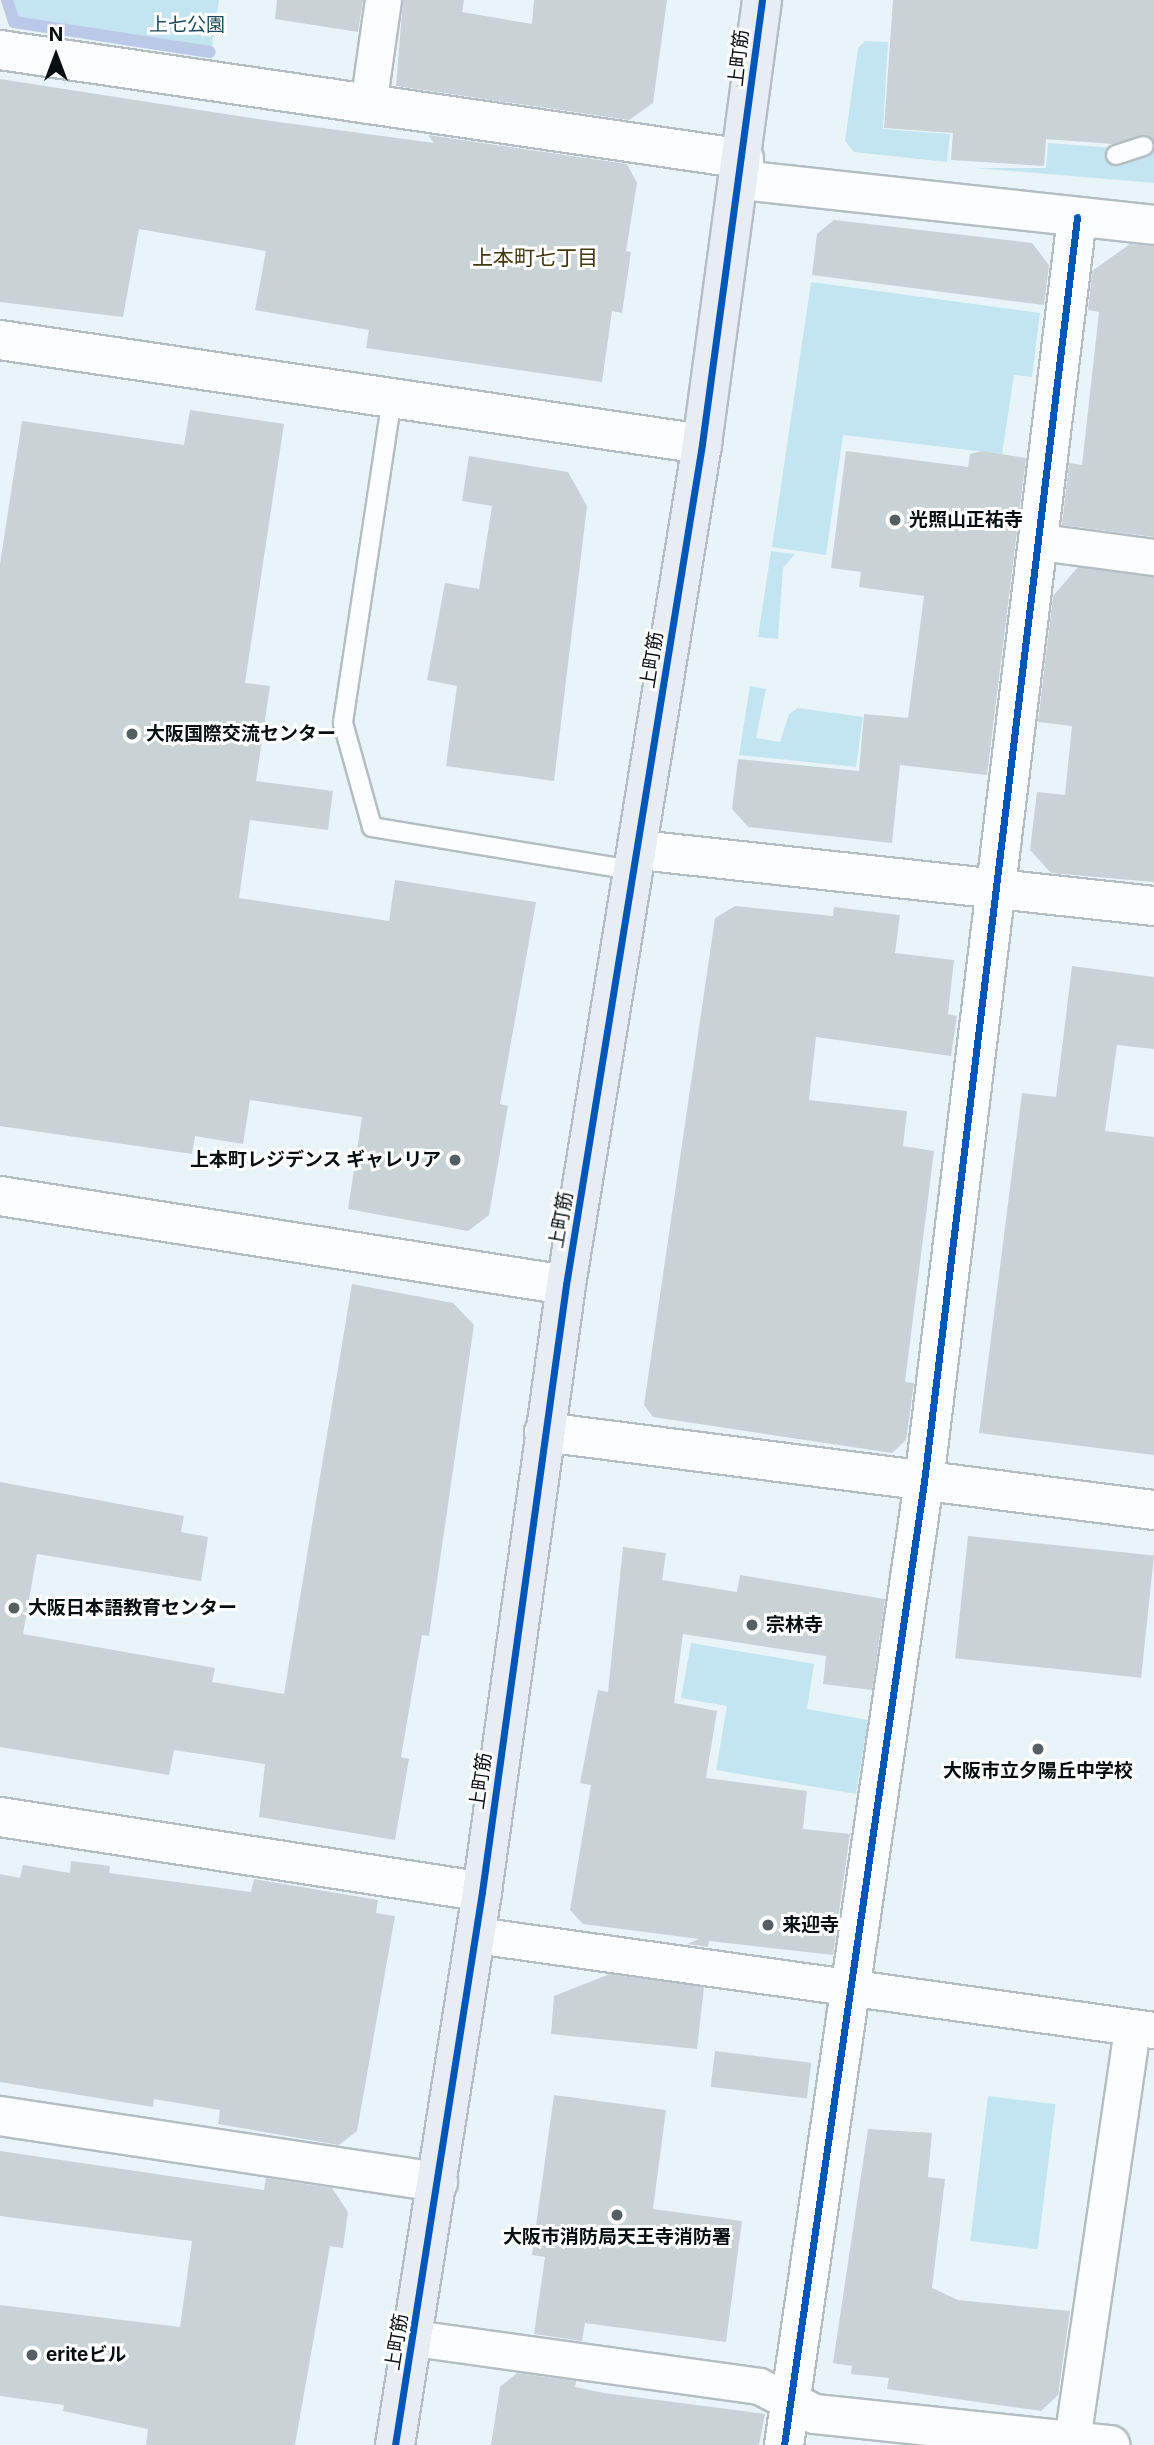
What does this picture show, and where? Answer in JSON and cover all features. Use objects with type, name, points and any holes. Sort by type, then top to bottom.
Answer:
[{"type":"main road","name":"上町筋","points":[[395,2445],[476,1936],[566,1285],[638,860],[702,444],[743,169],[762,0]]},
{"type":"street","points":[[368,105],[383,0]]},
{"type":"street","points":[[0,50],[368,105],[743,169],[1077,217],[1154,225]]},
{"type":"street","points":[[784,2445],[787,2400],[852,1993],[924,1482],[1040,542],[1077,217]]},
{"type":"street","points":[[0,340],[702,444]]},
{"type":"street","points":[[1040,542],[1154,556]]},
{"type":"street","points":[[638,860],[996,889],[1154,906]]},
{"type":"street","points":[[0,1196],[566,1285]]},
{"type":"street","points":[[544,1433],[1154,1510]]},
{"type":"street","points":[[0,1817],[482,1892]]},
{"type":"street","points":[[476,1936],[852,1993],[1143,2029],[1072,2441]]},
{"type":"street","points":[[0,2116],[438,2182]]},
{"type":"street","points":[[414,2338],[759,2386],[816,2414],[1110,2445]]},
{"type":"lane","points":[[1116,155],[1144,146]]},
{"type":"lane","points":[[393,398],[343,723],[372,827],[638,860]]},
{"type":"green space","name":"上七公園","points":[[6,0],[219,0],[211,54],[12,23]]},
{"type":"green space","points":[[865,41],[888,42],[883,129],[950,134],[947,162],[854,152],[845,141],[858,48]]},
{"type":"green space","points":[[1048,143],[1116,148],[1115,164],[1154,153],[1154,183],[976,168],[1046,168]]},
{"type":"green space","points":[[811,282],[1040,313],[1032,377],[1014,375],[1002,454],[843,435],[826,555],[772,547]]},
{"type":"green space","points":[[771,551],[795,554],[783,568],[778,639],[758,637]]},
{"type":"green space","points":[[750,686],[766,689],[756,738],[780,742],[789,714],[798,708],[863,717],[856,767],[739,755]]},
{"type":"green space","points":[[691,1643],[814,1664],[807,1709],[868,1720],[856,1794],[716,1770],[727,1706],[681,1698]]},
{"type":"green space","points":[[988,2096],[1055,2104],[1038,2249],[970,2241]]},
{"type":"building","points":[[277,0],[363,0],[358,32],[275,19]]},
{"type":"building","points":[[403,0],[464,0],[462,12],[532,24],[534,0],[667,0],[653,103],[629,120],[396,86]]},
{"type":"building","points":[[893,0],[1154,0],[1154,141],[1146,135],[1113,144],[1046,139],[1044,166],[951,160],[953,133],[884,128]]},
{"type":"building","points":[[0,79],[271,121],[434,143],[428,135],[627,164],[637,183],[626,251],[631,252],[622,313],[612,311],[602,382],[366,348],[369,330],[255,310],[266,251],[139,229],[123,317],[0,302]]},
{"type":"building","points":[[834,220],[1032,243],[1049,265],[1044,305],[812,275],[817,234]]},
{"type":"building","points":[[1130,244],[1154,246],[1154,537],[1062,525],[1069,463],[1082,465],[1099,312],[1088,310],[1092,271]]},
{"type":"building","name":"大阪国際交流センター","points":[[190,410],[284,424],[245,683],[270,686],[256,781],[333,791],[328,830],[250,820],[239,898],[389,921],[395,880],[536,902],[500,1104],[508,1106],[489,1215],[468,1231],[348,1209],[362,1117],[250,1100],[243,1144],[195,1136],[192,1154],[0,1126],[0,564],[22,421],[184,445]]},
{"type":"building","points":[[846,451],[968,467],[970,454],[982,451],[1026,458],[987,775],[900,765],[892,843],[748,827],[732,809],[738,759],[859,771],[864,714],[908,718],[924,596],[859,587],[861,572],[831,568]]},
{"type":"building","points":[[469,456],[568,472],[587,506],[554,781],[446,766],[457,686],[427,680],[445,583],[479,589],[492,506],[462,501]]},
{"type":"building","points":[[1078,567],[1154,577],[1154,882],[1051,873],[1030,850],[1037,792],[1065,795],[1072,726],[1038,722],[1053,596]]},
{"type":"building","points":[[735,906],[833,916],[834,907],[900,915],[895,953],[954,960],[948,1014],[957,1016],[951,1056],[816,1037],[809,1100],[907,1111],[903,1146],[934,1151],[905,1382],[914,1383],[906,1440],[892,1453],[653,1417],[644,1405],[715,918]]},
{"type":"building","points":[[1072,966],[1154,977],[1154,1049],[1117,1045],[1105,1131],[1154,1137],[1154,1455],[979,1433],[1022,1093],[1056,1097]]},
{"type":"building","points":[[352,1284],[453,1303],[474,1325],[429,1636],[422,1635],[401,1757],[409,1759],[395,1840],[259,1817],[265,1764],[174,1750],[169,1775],[0,1747],[0,1482],[184,1516],[181,1532],[208,1537],[201,1581],[37,1554],[23,1634],[215,1668],[212,1682],[284,1694]]},
{"type":"building","points":[[968,1536],[1154,1556],[1141,1678],[955,1658]]},
{"type":"building","points":[[623,1547],[666,1553],[662,1580],[737,1592],[740,1575],[885,1599],[872,1690],[823,1684],[826,1656],[683,1634],[674,1703],[717,1711],[706,1778],[807,1791],[803,1829],[850,1834],[833,1955],[709,1941],[708,1947],[687,1944],[699,1939],[583,1924],[570,1910],[591,1785],[580,1783],[598,1690],[608,1692]]},
{"type":"building","points":[[71,1861],[110,1866],[109,1873],[251,1892],[254,1879],[378,1900],[376,1913],[395,1916],[357,2131],[339,2145],[218,2124],[220,2110],[154,2099],[153,2107],[0,2082],[0,1874],[20,1878],[23,1865],[70,1873]]},
{"type":"building","points":[[610,1974],[704,1987],[697,2049],[551,2034],[554,1996]]},
{"type":"building","points":[[715,2051],[811,2063],[807,2099],[711,2087]]},
{"type":"building","name":"大阪市消防局天王寺消防署","points":[[554,2095],[666,2110],[653,2209],[742,2221],[726,2342],[585,2323],[582,2341],[534,2334],[545,2257],[532,2255]]},
{"type":"building","points":[[868,2129],[932,2133],[928,2177],[945,2179],[932,2288],[958,2300],[1070,2311],[1058,2395],[1041,2411],[887,2389],[889,2378],[851,2374],[852,2366],[833,2363]]},
{"type":"building","points":[[0,2151],[264,2190],[266,2178],[332,2188],[348,2212],[343,2248],[330,2246],[295,2445],[146,2445],[148,2429],[63,2411],[64,2405],[0,2396],[0,2305],[180,2327],[192,2241],[0,2216]]},
{"type":"building","points":[[517,2373],[576,2381],[575,2387],[604,2393],[765,2414],[759,2445],[491,2445],[500,2387]]},
{"type":"waterway","points":[[7,0],[14,22],[210,52]]},
{"type":"cycle path","points":[[395,2445],[482,1892],[566,1285],[702,444],[762,0]]},
{"type":"cycle path","points":[[784,2445],[924,1482],[1077,217]]},
{"type":"place","name":"光照山正祐寺","points":[[895,520]]},
{"type":"place","name":"大阪国際交流センター","points":[[132,734]]},
{"type":"place","name":"上本町レジデンス ギャレリア","points":[[455,1160]]},
{"type":"place","name":"大阪日本語教育センター","points":[[14,1608]]},
{"type":"place","name":"宗林寺","points":[[752,1625]]},
{"type":"place","name":"大阪市立夕陽丘中学校","points":[[1038,1749]]},
{"type":"place","name":"来迎寺","points":[[768,1925]]},
{"type":"place","name":"大阪市消防局天王寺消防署","points":[[617,2215]]},
{"type":"place","name":"eriteビル","points":[[32,2355]]},
{"type":"district","name":"上本町七丁目","points":[[535,258]]}]
